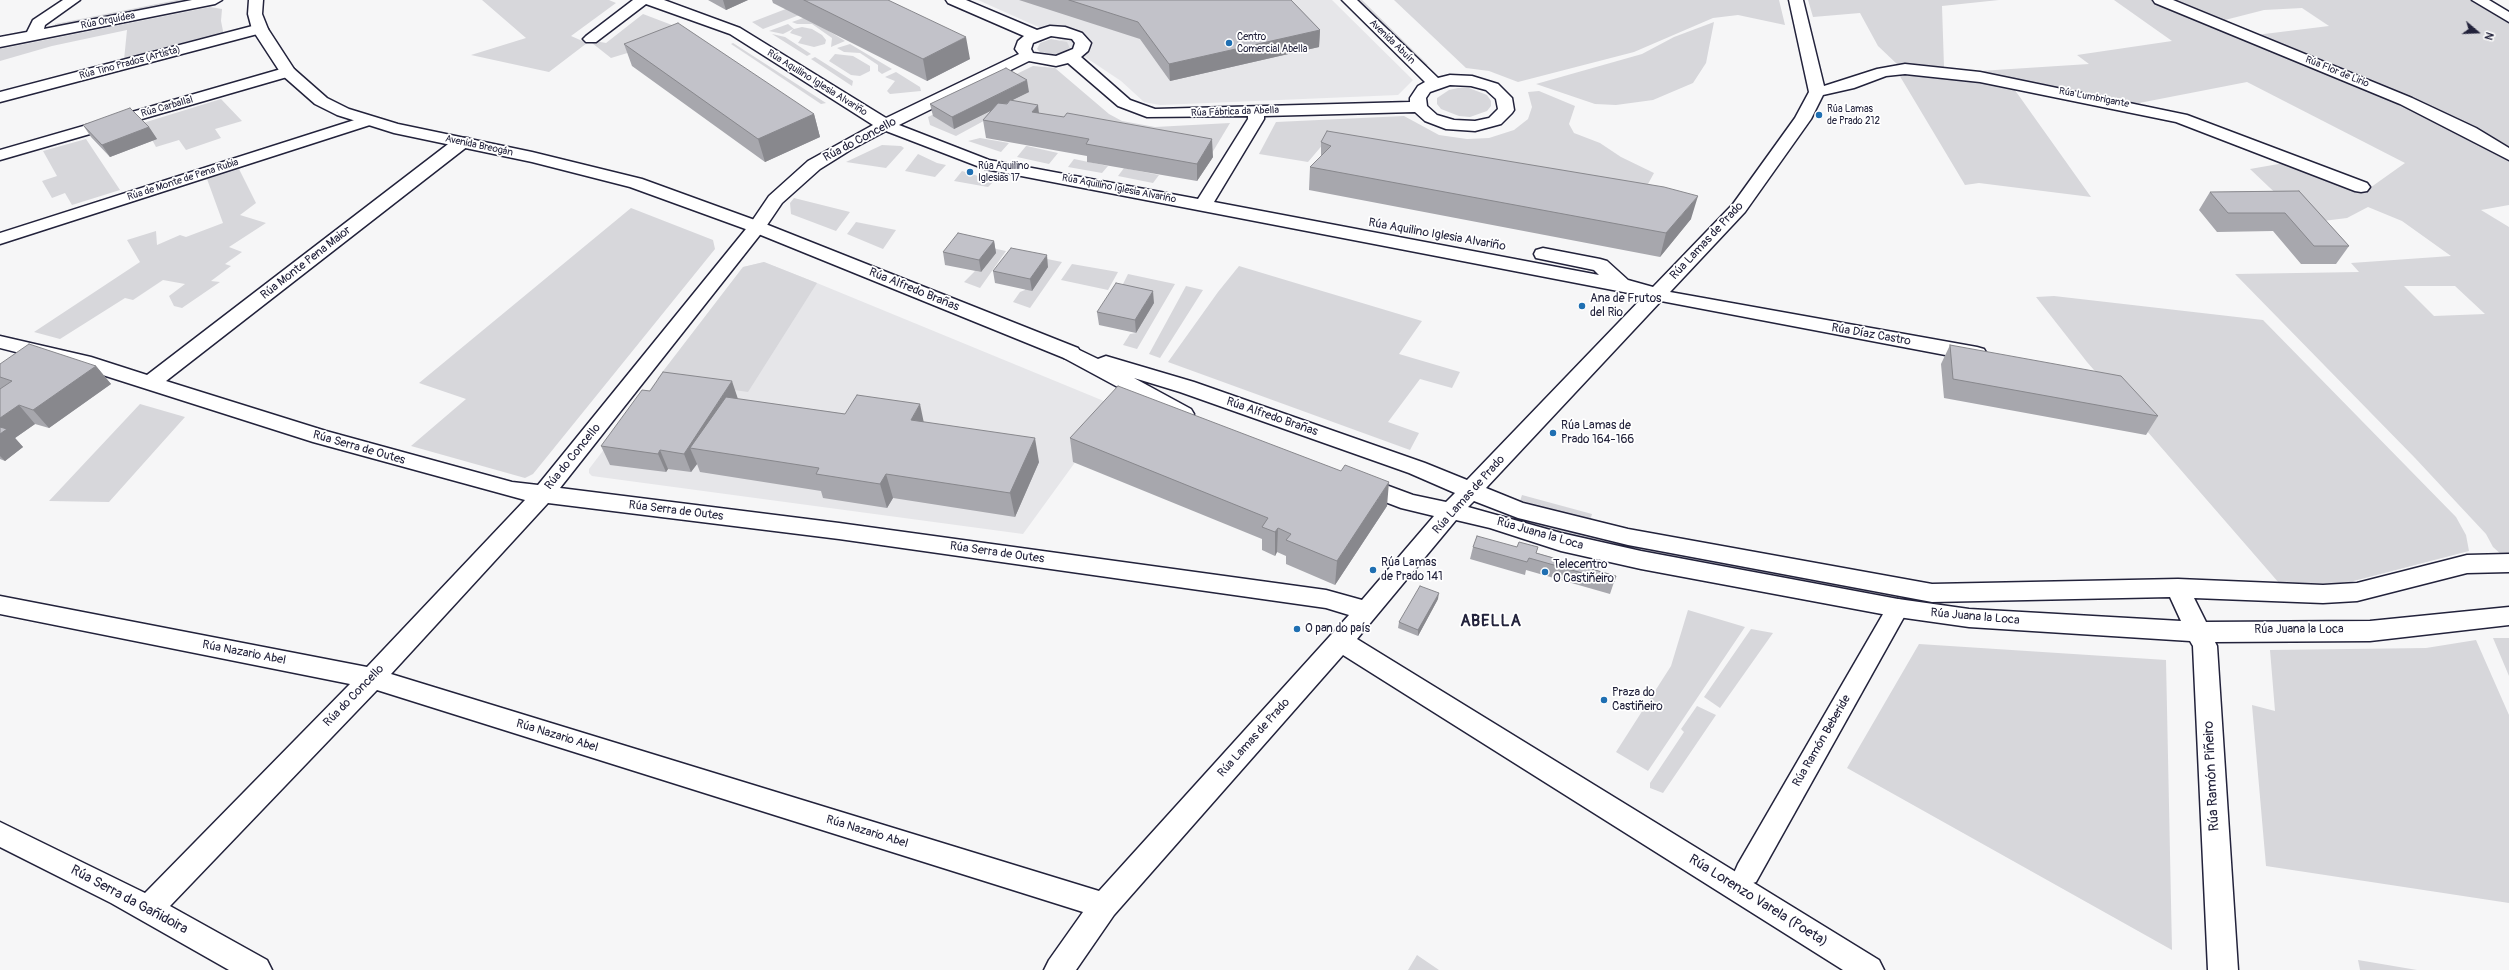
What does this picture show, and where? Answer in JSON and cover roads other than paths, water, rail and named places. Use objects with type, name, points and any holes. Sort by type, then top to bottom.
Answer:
[{"type":"street","points":[[36,29],[73,0]]},
{"type":"street","name":"Rúa Orquídea","points":[[0,42],[36,29],[160,0]]},
{"type":"street","name":"Rúa Orquídea","points":[[0,30],[36,29],[215,0]]},
{"type":"street","name":"Avenida Breogán","points":[[256,0],[255,14],[260,29],[288,72],[321,101],[367,121],[603,173],[657,190],[757,227]]},
{"type":"street","points":[[592,39],[642,0]]},
{"type":"street","name":"Rúa Aquilino Iglesia Alvariño","points":[[650,0],[735,31],[885,125],[985,164],[1622,285],[1658,294]]},
{"type":"street","points":[[954,0],[1036,35]]},
{"type":"street","name":"Avenida Abuín","points":[[1349,0],[1442,82]]},
{"type":"street","name":"Avenida Abuín","points":[[1370,0],[1442,82]]},
{"type":"street","points":[[1796,0],[1817,92]]},
{"type":"street","name":"Rúa Flor de Lirio","points":[[2160,0],[2406,101],[2470,132],[2509,155]]},
{"type":"street","points":[[2479,0],[2509,18]]},
{"type":"street","name":"Rúa Tino Prados (Artista)","points":[[0,97],[260,29]]},
{"type":"street","points":[[1050,31],[1065,32],[1077,36],[1083,43],[1080,51],[1070,57],[1056,61],[1040,60],[1028,56],[1023,49],[1026,41],[1036,35],[1050,31]]},
{"type":"street","name":"Rúa do Concello","points":[[148,909],[372,678],[542,495],[757,227],[775,200],[814,165],[846,145],[977,78],[1028,56]]},
{"type":"street","name":"Rúa Fábrica da Abella","points":[[1070,57],[1124,103],[1153,114],[1255,110],[1419,107]]},
{"type":"street","name":"Rúa Lumbrigante","points":[[1817,92],[1848,85],[1882,72],[1905,69],[1943,72],[2010,83],[2181,118],[2361,187]]},
{"type":"street","name":"Rúa Carballal","points":[[0,155],[288,72]]},
{"type":"street","points":[[1472,81],[1492,88],[1504,98],[1506,110],[1495,121],[1475,126],[1452,125],[1431,118],[1419,107],[1418,98],[1424,89],[1442,82],[1472,81]]},
{"type":"street","name":"Rúa Lamas de Prado","points":[[1059,970],[1104,906],[1366,612],[1451,511],[1739,208],[1803,119],[1817,92]]},
{"type":"street","points":[[1203,205],[1256,119],[1255,110]]},
{"type":"street","name":"Rúa de Monte de Pena Rubia","points":[[0,239],[367,121]]},
{"type":"street","name":"Rúa Monte Pena Maior","points":[[150,382],[176,364],[462,142]]},
{"type":"street","name":"Rúa Alfredo Brañas","points":[[757,227],[1071,353],[1187,387],[1417,468],[1470,490]]},
{"type":"street","name":"Rúa Díaz Castro","points":[[1658,294],[1674,299],[1993,357]]},
{"type":"street","name":"Rúa Serra de Outes","points":[[4,348],[150,382],[166,389],[321,437],[512,490],[542,495],[839,531],[1326,599],[1348,604],[1366,612]]},
{"type":"street","name":"Rúa Alfredo Brañas","points":[[1071,353],[1152,399],[1201,421]]},
{"type":"street","points":[[1344,477],[1409,502],[1451,511]]},
{"type":"street","name":"Rúa Juana la Loca","points":[[1470,490],[1518,510],[1589,528],[1898,597],[1969,618],[2200,632],[2370,631],[2509,616]]},
{"type":"street","name":"Rúa Juana la Loca","points":[[1451,511],[1561,542],[1641,560],[1898,597],[1932,593],[2178,588],[2323,594],[2357,592],[2460,566],[2509,563]]},
{"type":"street","name":"Rúa Ramón Piñeiro","points":[[2178,588],[2200,632],[2205,646],[2223,970]]},
{"type":"street","name":"Rúa Ramón Beberide","points":[[1747,873],[1898,597]]},
{"type":"street","name":"Rúa Nazario Abel","points":[[0,605],[372,678],[1104,906]]},
{"type":"street","name":"Rúa Lorenzo Varela (Poeta)","points":[[1340,641],[1869,970]]},
{"type":"street","name":"Rúa Serra da Gañidoira","points":[[0,834],[148,909],[257,970]]},
{"type":"place","name":"Centro Comercial Abella","points":[[1229,43]]},
{"type":"place","name":"Rúa Lamas de Prado 212","points":[[1819,115]]},
{"type":"place","name":"Rúa Aquilino Iglesias 17","points":[[970,172]]},
{"type":"place","name":"Ana de Frutos del Rio","points":[[1582,306]]},
{"type":"place","name":"Rúa Lamas de Prado 164-166","points":[[1553,433]]},
{"type":"place","name":"Rúa Lamas de Prado 141","points":[[1373,570]]},
{"type":"place","name":"Telecentro O Castiñeiro","points":[[1545,572]]},
{"type":"place","name":"O pan do país","points":[[1297,629]]},
{"type":"place","name":"Praza do Castiñeiro","points":[[1604,700]]},
{"type":"district","name":"ABELLA","points":[[1491,622]]}]
